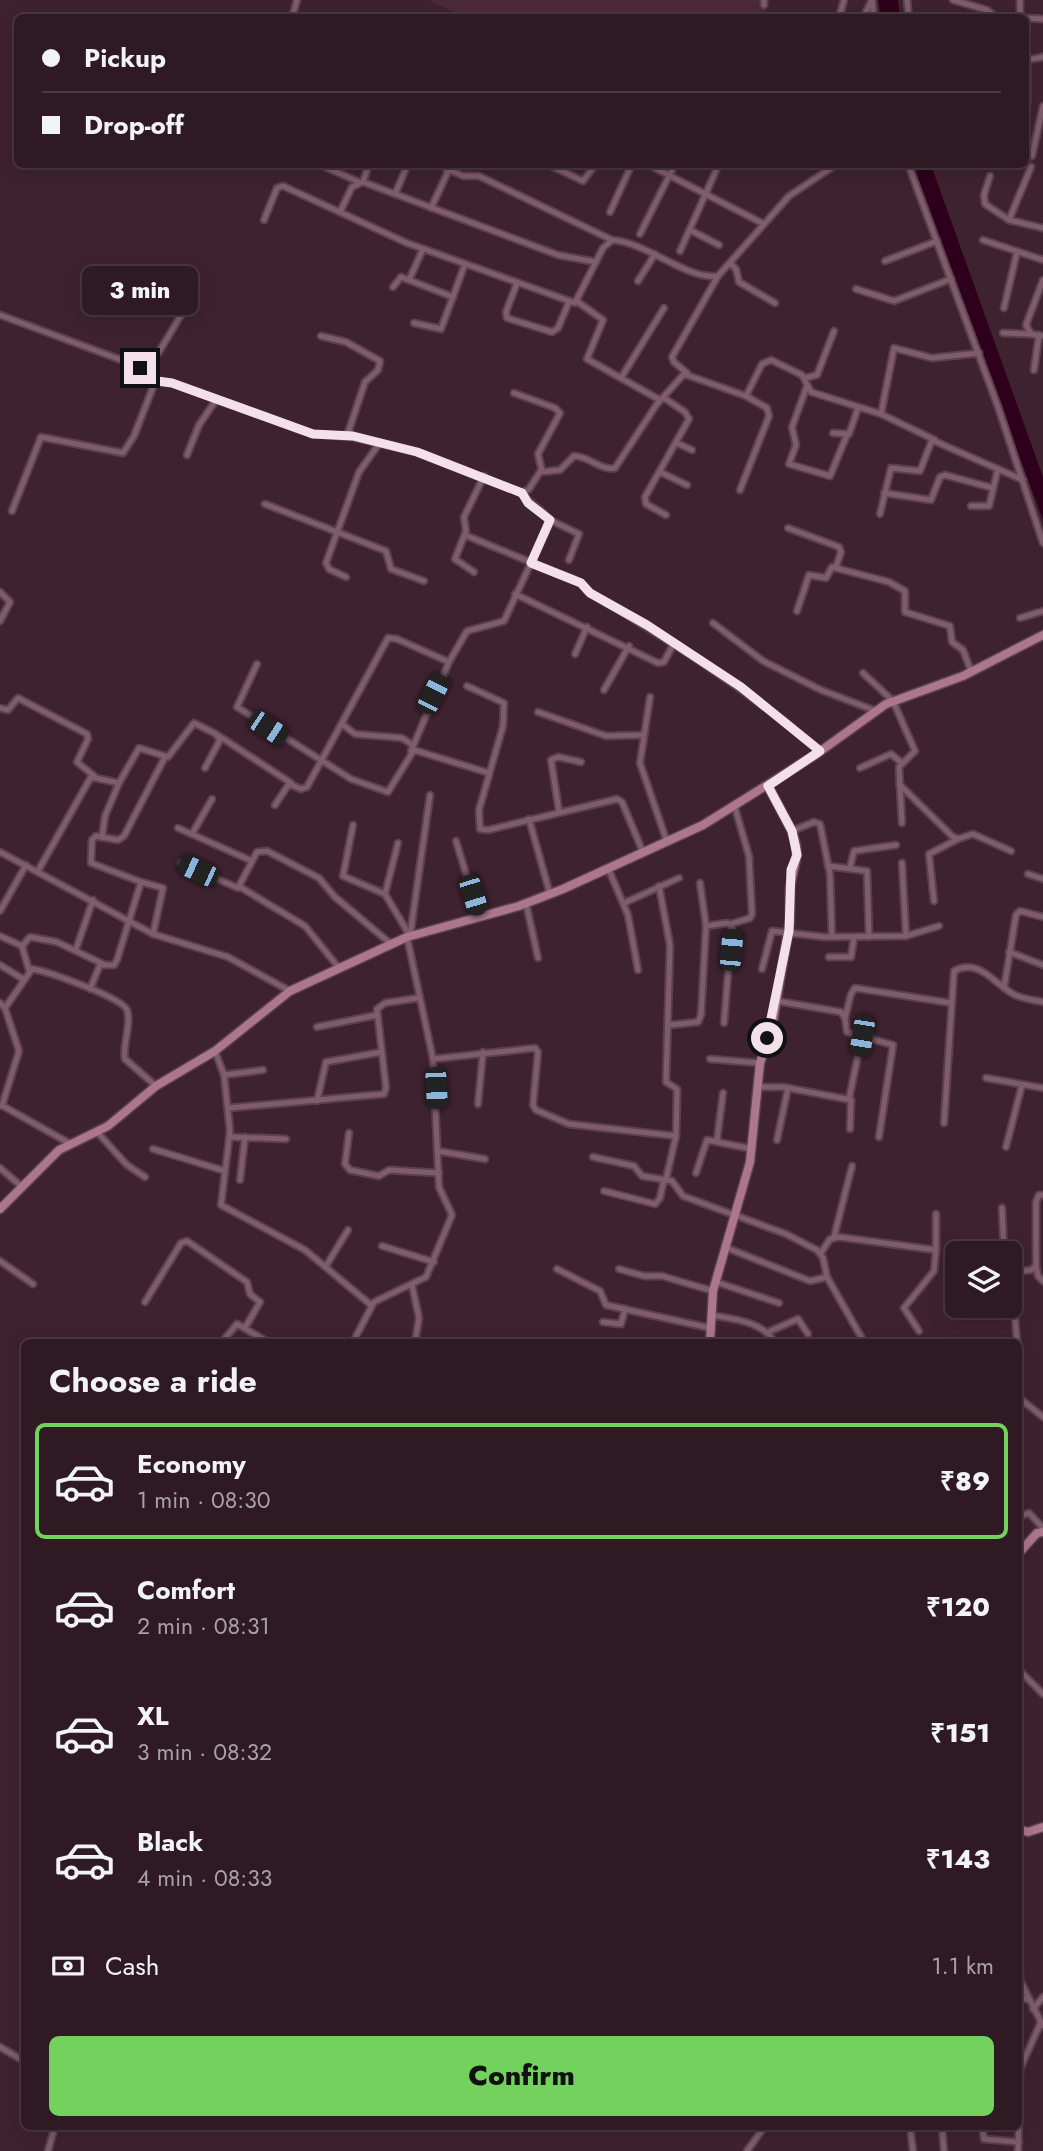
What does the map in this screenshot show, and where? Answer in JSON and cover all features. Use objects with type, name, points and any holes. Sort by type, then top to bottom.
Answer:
[{"type":"street","points":[[953,0],[992,14]]},
{"type":"street","points":[[1032,156],[1043,107]]},
{"type":"street","points":[[1009,220],[1031,167]]},
{"type":"street","points":[[328,168],[558,255],[596,262]]},
{"type":"street","points":[[340,212],[352,187],[361,182],[367,168]]},
{"type":"street","points":[[395,194],[406,168]]},
{"type":"street","points":[[431,208],[447,168]]},
{"type":"street","points":[[449,168],[463,176],[479,176],[612,240],[633,244],[704,275],[718,276]]},
{"type":"street","points":[[555,168],[583,181],[593,168]]},
{"type":"street","points":[[610,212],[630,168]]},
{"type":"street","points":[[655,168],[762,223]]},
{"type":"street","points":[[640,234],[673,168]]},
{"type":"street","points":[[680,251],[717,168]]},
{"type":"street","points":[[740,490],[769,416],[767,408],[746,396],[688,374],[672,357],[718,276],[762,223],[789,196],[831,168]]},
{"type":"street","points":[[910,168],[979,353],[1024,480],[1043,543]]},
{"type":"street","points":[[990,176],[983,201],[1009,220],[1043,228]]},
{"type":"street","points":[[264,220],[279,186],[423,249],[569,302],[578,302],[603,320],[587,359],[685,412],[689,419],[644,501],[666,515]]},
{"type":"street","points":[[690,230],[719,245]]},
{"type":"street","points":[[578,302],[606,242],[612,240]]},
{"type":"street","points":[[983,240],[1043,260]]},
{"type":"street","points":[[885,261],[937,241]]},
{"type":"street","points":[[409,279],[423,249]]},
{"type":"street","points":[[1004,308],[1017,252]]},
{"type":"street","points":[[638,281],[655,254]]},
{"type":"street","points":[[730,263],[736,269],[739,282],[775,303]]},
{"type":"street","points":[[414,323],[441,329],[465,264]]},
{"type":"street","points":[[393,287],[401,276],[453,297]]},
{"type":"street","points":[[856,289],[894,301],[951,279]]},
{"type":"street","points":[[1031,334],[1026,325],[1043,280]]},
{"type":"street","points":[[517,283],[506,312],[511,319],[552,332],[558,328],[569,302]]},
{"type":"street","points":[[142,370],[159,352],[190,300]]},
{"type":"street","points":[[621,379],[664,308]]},
{"type":"street","points":[[0,315],[142,370],[146,378],[155,382],[172,383],[313,434],[347,436],[417,452],[522,493],[528,503],[550,520],[579,534],[569,560]]},
{"type":"street","points":[[746,396],[762,364],[767,360],[805,378],[817,375],[834,331]]},
{"type":"street","points":[[1003,333],[1041,336],[1034,370]]},
{"type":"street","points":[[321,336],[346,342],[380,361],[378,370],[365,382],[347,436]]},
{"type":"street","points":[[881,414],[894,348],[932,358],[979,353]]},
{"type":"street","points":[[542,471],[560,470],[577,456],[606,468],[615,468],[662,399],[682,375],[688,374]]},
{"type":"street","points":[[805,378],[811,392],[881,414],[1024,480]]},
{"type":"street","points":[[12,510],[41,437],[122,453],[134,436],[155,382]]},
{"type":"street","points":[[807,386],[792,427],[796,445],[789,464],[830,475],[858,408]]},
{"type":"street","points":[[514,393],[555,408],[560,413],[538,454],[542,471],[529,489],[522,493]]},
{"type":"street","points":[[187,455],[199,425],[216,400]]},
{"type":"street","points":[[834,433],[847,435]]},
{"type":"street","points":[[880,514],[891,468],[919,471],[930,441],[935,440]]},
{"type":"street","points":[[346,577],[327,567],[337,531],[361,468],[371,458],[379,443]]},
{"type":"street","points":[[677,443],[692,450]]},
{"type":"street","points":[[971,506],[987,507],[998,469]]},
{"type":"street","points":[[660,472],[687,485]]},
{"type":"street","points":[[884,494],[931,500],[940,477],[945,475],[993,488]]},
{"type":"street","points":[[474,572],[455,559],[465,535],[464,517],[484,477]]},
{"type":"street","points":[[265,504],[386,551],[391,569],[424,581]]},
{"type":"street","points":[[257,664],[237,707],[351,779],[388,792],[412,751],[412,743],[449,662],[467,631],[502,623],[550,520]]},
{"type":"street","points":[[789,528],[839,547],[841,552],[836,567]]},
{"type":"street","points":[[465,535],[581,583],[590,593],[674,643],[768,707],[820,751]]},
{"type":"street","points":[[797,611],[809,575],[826,578],[832,567],[903,589],[906,594],[905,612],[950,626],[952,642],[963,650],[971,671]]},
{"type":"street","points":[[0,592],[10,602],[0,621]]},
{"type":"street","points":[[515,594],[661,663],[674,643]]},
{"type":"street","points":[[1020,618],[1043,611]]},
{"type":"street","points":[[713,623],[763,662],[821,690],[876,711]]},
{"type":"street","points":[[575,654],[587,627]]},
{"type":"street","points":[[0,1209],[69,1143],[98,1133],[156,1086],[215,1051],[290,991],[409,936],[526,904],[667,842],[735,808],[893,701],[971,671],[1043,635]]},
{"type":"street","points":[[102,837],[105,816],[138,748],[165,757],[172,755],[194,723],[301,789],[307,787],[387,638],[397,639],[449,662]]},
{"type":"street","points":[[604,690],[629,646]]},
{"type":"street","points":[[863,673],[893,701],[915,751],[899,767],[902,823]]},
{"type":"street","points":[[467,686],[504,703],[503,726],[479,810],[480,828],[488,830],[559,811],[619,800],[643,852]]},
{"type":"street","points":[[650,697],[640,766],[667,842]]},
{"type":"street","points":[[0,708],[8,710],[18,698],[87,734],[89,740],[78,762],[94,776],[119,783]]},
{"type":"street","points":[[537,712],[606,736],[643,735]]},
{"type":"street","points":[[342,724],[355,734],[380,734],[412,743]]},
{"type":"street","points":[[205,768],[219,744],[219,736]]},
{"type":"street","points":[[412,751],[489,773]]},
{"type":"street","points":[[860,768],[891,754],[902,763]]},
{"type":"street","points":[[153,934],[163,888],[91,863],[92,840],[102,837],[118,840],[124,836],[165,757]]},
{"type":"street","points":[[559,811],[551,760],[558,757],[581,762]]},
{"type":"street","points":[[38,871],[86,783],[94,776]]},
{"type":"street","points":[[275,805],[291,783]]},
{"type":"street","points":[[899,785],[958,839]]},
{"type":"street","points":[[710,1339],[713,1291],[737,1215],[752,1149],[760,1063],[777,1001],[789,931],[791,870],[797,855],[792,831],[768,786]]},
{"type":"street","points":[[354,1339],[371,1305],[380,1297],[424,1279],[434,1262],[452,1215],[449,1202],[441,1193],[433,1059],[418,998],[409,936],[430,795]]},
{"type":"street","points":[[192,834],[212,799]]},
{"type":"street","points":[[706,926],[731,924],[750,918],[752,914],[749,856],[735,808]]},
{"type":"street","points":[[529,819],[550,894]]},
{"type":"street","points":[[792,831],[818,822],[828,866],[832,937]]},
{"type":"street","points":[[353,825],[342,876],[385,894],[409,936]]},
{"type":"street","points":[[178,828],[253,861]]},
{"type":"street","points":[[934,901],[929,854],[973,834],[1011,850]]},
{"type":"street","points":[[456,841],[479,916]]},
{"type":"street","points":[[385,894],[398,843]]},
{"type":"street","points":[[850,867],[854,851],[896,845]]},
{"type":"street","points":[[240,887],[257,852],[267,851],[319,878],[335,897],[391,944]]},
{"type":"street","points":[[0,852],[153,934],[228,957],[290,991]]},
{"type":"street","points":[[181,863],[240,887],[305,926],[339,968]]},
{"type":"street","points":[[902,863],[906,936]]},
{"type":"street","points":[[0,911],[26,865]]},
{"type":"street","points":[[828,866],[867,871],[869,937]]},
{"type":"street","points":[[608,868],[624,903],[638,970]]},
{"type":"street","points":[[1028,874],[1043,879]]},
{"type":"street","points":[[624,903],[679,878]]},
{"type":"street","points":[[22,946],[33,937],[76,949],[103,964],[115,964],[141,882]]},
{"type":"street","points":[[670,1025],[698,1022],[701,1018],[706,926],[700,883]]},
{"type":"street","points":[[604,1191],[655,1204],[660,1198],[676,1136],[677,1089],[666,1082],[670,1025],[670,945],[659,886]]},
{"type":"street","points":[[76,949],[93,900]]},
{"type":"street","points":[[526,904],[538,958]]},
{"type":"street","points":[[1004,988],[1018,912],[1043,918]]},
{"type":"street","points":[[724,1023],[731,924]]},
{"type":"street","points":[[762,969],[770,933],[789,931],[832,937],[906,936],[939,926]]},
{"type":"street","points":[[0,936],[22,946],[29,971]]},
{"type":"street","points":[[830,957],[851,957],[854,937]]},
{"type":"street","points":[[1009,952],[1043,965]]},
{"type":"street","points":[[90,989],[103,964]]},
{"type":"street","points":[[0,965],[23,979]]},
{"type":"street","points":[[944,1124],[954,971],[960,968],[984,970],[1016,995],[1043,1002]]},
{"type":"street","points":[[69,1143],[1,1105],[19,1051],[2,1005],[29,971],[40,970],[90,989],[126,1007],[125,1059],[156,1086]]},
{"type":"street","points":[[879,1137],[893,1045],[847,1032],[845,1018],[851,994],[855,988],[951,1003]]},
{"type":"street","points":[[228,1108],[384,1094],[386,1088],[377,1009],[385,1003],[418,998]]},
{"type":"street","points":[[777,1001],[841,1012],[845,1018]]},
{"type":"street","points":[[317,1027],[377,1015]]},
{"type":"street","points":[[850,1129],[852,1102],[849,1099],[862,1036]]},
{"type":"street","points":[[433,1059],[483,1052],[537,1049],[534,1108],[563,1122],[676,1136]]},
{"type":"street","points":[[215,1051],[224,1075],[230,1137],[221,1205],[269,1229],[326,1266],[371,1305]]},
{"type":"street","points":[[317,1101],[326,1062],[382,1052]]},
{"type":"street","points":[[478,1104],[483,1052]]},
{"type":"street","points":[[710,1059],[760,1063]]},
{"type":"street","points":[[224,1075],[263,1070]]},
{"type":"street","points":[[986,1078],[1043,1088]]},
{"type":"street","points":[[1006,1147],[1022,1085]]},
{"type":"street","points":[[759,1087],[788,1088],[849,1099]]},
{"type":"street","points":[[777,1140],[788,1088]]},
{"type":"street","points":[[717,1140],[723,1093]]},
{"type":"street","points":[[98,1133],[127,1165],[145,1177]]},
{"type":"street","points":[[349,1133],[345,1164],[350,1170],[379,1176],[389,1170],[439,1172]]},
{"type":"street","points":[[230,1137],[286,1139]]},
{"type":"street","points":[[240,1180],[245,1137]]},
{"type":"street","points":[[696,1173],[705,1142],[717,1140],[752,1149]]},
{"type":"street","points":[[153,1149],[225,1171]]},
{"type":"street","points":[[438,1151],[485,1159]]},
{"type":"street","points":[[593,1157],[634,1166],[640,1175],[674,1183],[680,1195],[805,1242],[821,1253],[827,1277],[862,1339]]},
{"type":"street","points":[[821,1253],[834,1237],[852,1166]]},
{"type":"street","points":[[0,1168],[22,1187]]},
{"type":"street","points":[[1043,1195],[1039,1195],[1035,1202],[1036,1266],[1038,1276],[1043,1281]]},
{"type":"street","points":[[1002,1208],[1003,1241]]},
{"type":"street","points":[[919,1331],[904,1308],[934,1270],[936,1214]]},
{"type":"street","points":[[326,1266],[348,1230]]},
{"type":"street","points":[[834,1237],[936,1250]]},
{"type":"street","points":[[145,1302],[181,1243],[187,1241],[247,1282],[250,1294],[260,1302],[245,1328]]},
{"type":"street","points":[[382,1246],[434,1262]]},
{"type":"street","points":[[727,1248],[810,1280],[827,1277]]},
{"type":"street","points":[[0,1261],[33,1284]]},
{"type":"street","points":[[1022,1271],[1031,1270],[1036,1266]]},
{"type":"street","points":[[557,1269],[600,1291],[604,1304],[710,1328]]},
{"type":"street","points":[[619,1269],[662,1276],[713,1291]]},
{"type":"street","points":[[716,1282],[779,1303]]},
{"type":"street","points":[[412,1285],[419,1318],[416,1339]]},
{"type":"street","points":[[603,1322],[621,1324],[625,1309]]},
{"type":"street","points":[[711,1315],[768,1332],[799,1319],[808,1334]]},
{"type":"street","points":[[1015,1318],[1017,1339]]},
{"type":"street","points":[[224,1339],[234,1325],[245,1328],[256,1339]]},
{"type":"street","points":[[768,1332],[772,1339]]},
{"type":"street","points":[[1022,1400],[1043,1417]]},
{"type":"street","points":[[1022,1516],[1029,1513],[1043,1530],[1022,1550]]},
{"type":"street","points":[[1022,1674],[1043,1694]]},
{"type":"street","points":[[1022,1830],[1028,1832],[1043,1827]]},
{"type":"street","points":[[1022,1984],[1042,2025],[1022,2065]]},
{"type":"street","points":[[1022,1997],[1029,2000]]},
{"type":"street","points":[[1033,2009],[1043,1997]]},
{"type":"street","points":[[0,2047],[21,2059]]},
{"type":"street","points":[[48,2151],[54,2130]]},
{"type":"street","points":[[747,2151],[762,2130]]},
{"type":"street","points":[[911,2130],[913,2151]]},
{"type":"street","points":[[942,2130],[944,2151]]},
{"type":"street","points":[[983,2130],[984,2139],[1019,2142]]},
{"type":"street","points":[[1018,2151],[1019,2130]]},
{"type":"shaded area","points":[[429,0],[767,0],[767,14],[458,14]]},
{"type":"shaded area","points":[[878,0],[898,0],[900,14],[880,14]]},
{"type":"shaded area","points":[[915,168],[932,168],[1043,477],[1043,520],[934,228]]},
{"type":"route","points":[[140,368],[150,380],[172,383],[267,419],[322,436],[353,436],[417,452],[460,466],[522,493],[528,503],[550,520],[531,563],[581,583],[590,593],[647,625],[777,713],[820,751],[768,786],[792,831],[797,855],[791,870],[789,931],[772,1027],[767,1038]]}]
